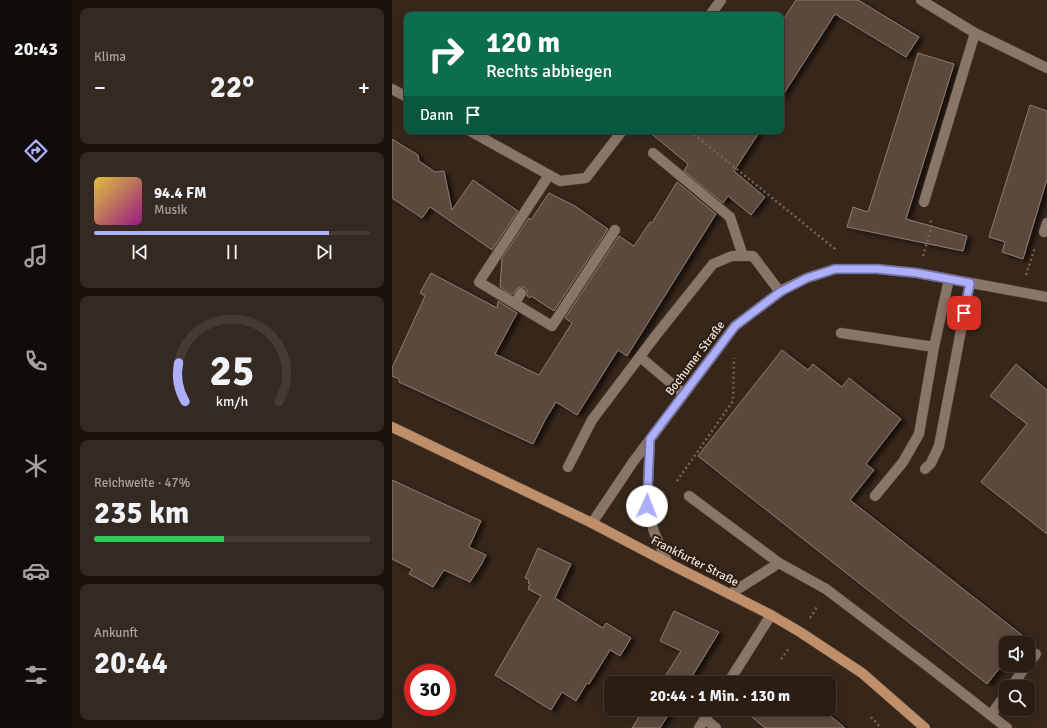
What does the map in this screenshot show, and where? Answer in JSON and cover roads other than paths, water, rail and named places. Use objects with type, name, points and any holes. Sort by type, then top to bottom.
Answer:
[{"type":"main road","name":"Frankfurter Straße","points":[[392,427],[592,523],[771,615],[800,632],[862,673],[925,728]]},
{"type":"street","points":[[712,12],[721,0]]},
{"type":"street","points":[[921,0],[975,33],[1047,68]]},
{"type":"street","points":[[924,202],[975,33]]},
{"type":"street","points":[[392,89],[404,95]]},
{"type":"street","points":[[475,134],[560,181],[586,178],[620,134]]},
{"type":"street","points":[[654,153],[730,218],[743,256]]},
{"type":"street","points":[[549,175],[479,282],[552,326],[615,230]]},
{"type":"street","points":[[568,467],[592,420],[657,334],[713,264],[732,256],[753,256],[780,292]]},
{"type":"street","name":"Bochumer Straße","points":[[592,523],[650,439],[735,326],[780,292],[807,278],[835,269],[877,269],[917,273],[1047,297]]},
{"type":"street","points":[[875,496],[903,462],[919,434],[934,347],[949,279]]},
{"type":"street","points":[[925,469],[931,463],[939,446],[970,283]]},
{"type":"street","points":[[515,303],[521,293]]},
{"type":"street","points":[[841,333],[934,347]]},
{"type":"street","points":[[640,357],[684,394]]},
{"type":"street","points":[[650,439],[647,506],[654,532],[668,563]]},
{"type":"street","points":[[689,496],[779,563],[826,589],[1007,728]]},
{"type":"street","points":[[730,594],[779,563]]},
{"type":"street","points":[[732,676],[771,615]]},
{"type":"street","points":[[1016,680],[1023,672]]},
{"type":"street","points":[[991,715],[999,704]]},
{"type":"street","points":[[702,724],[716,728]]}]
